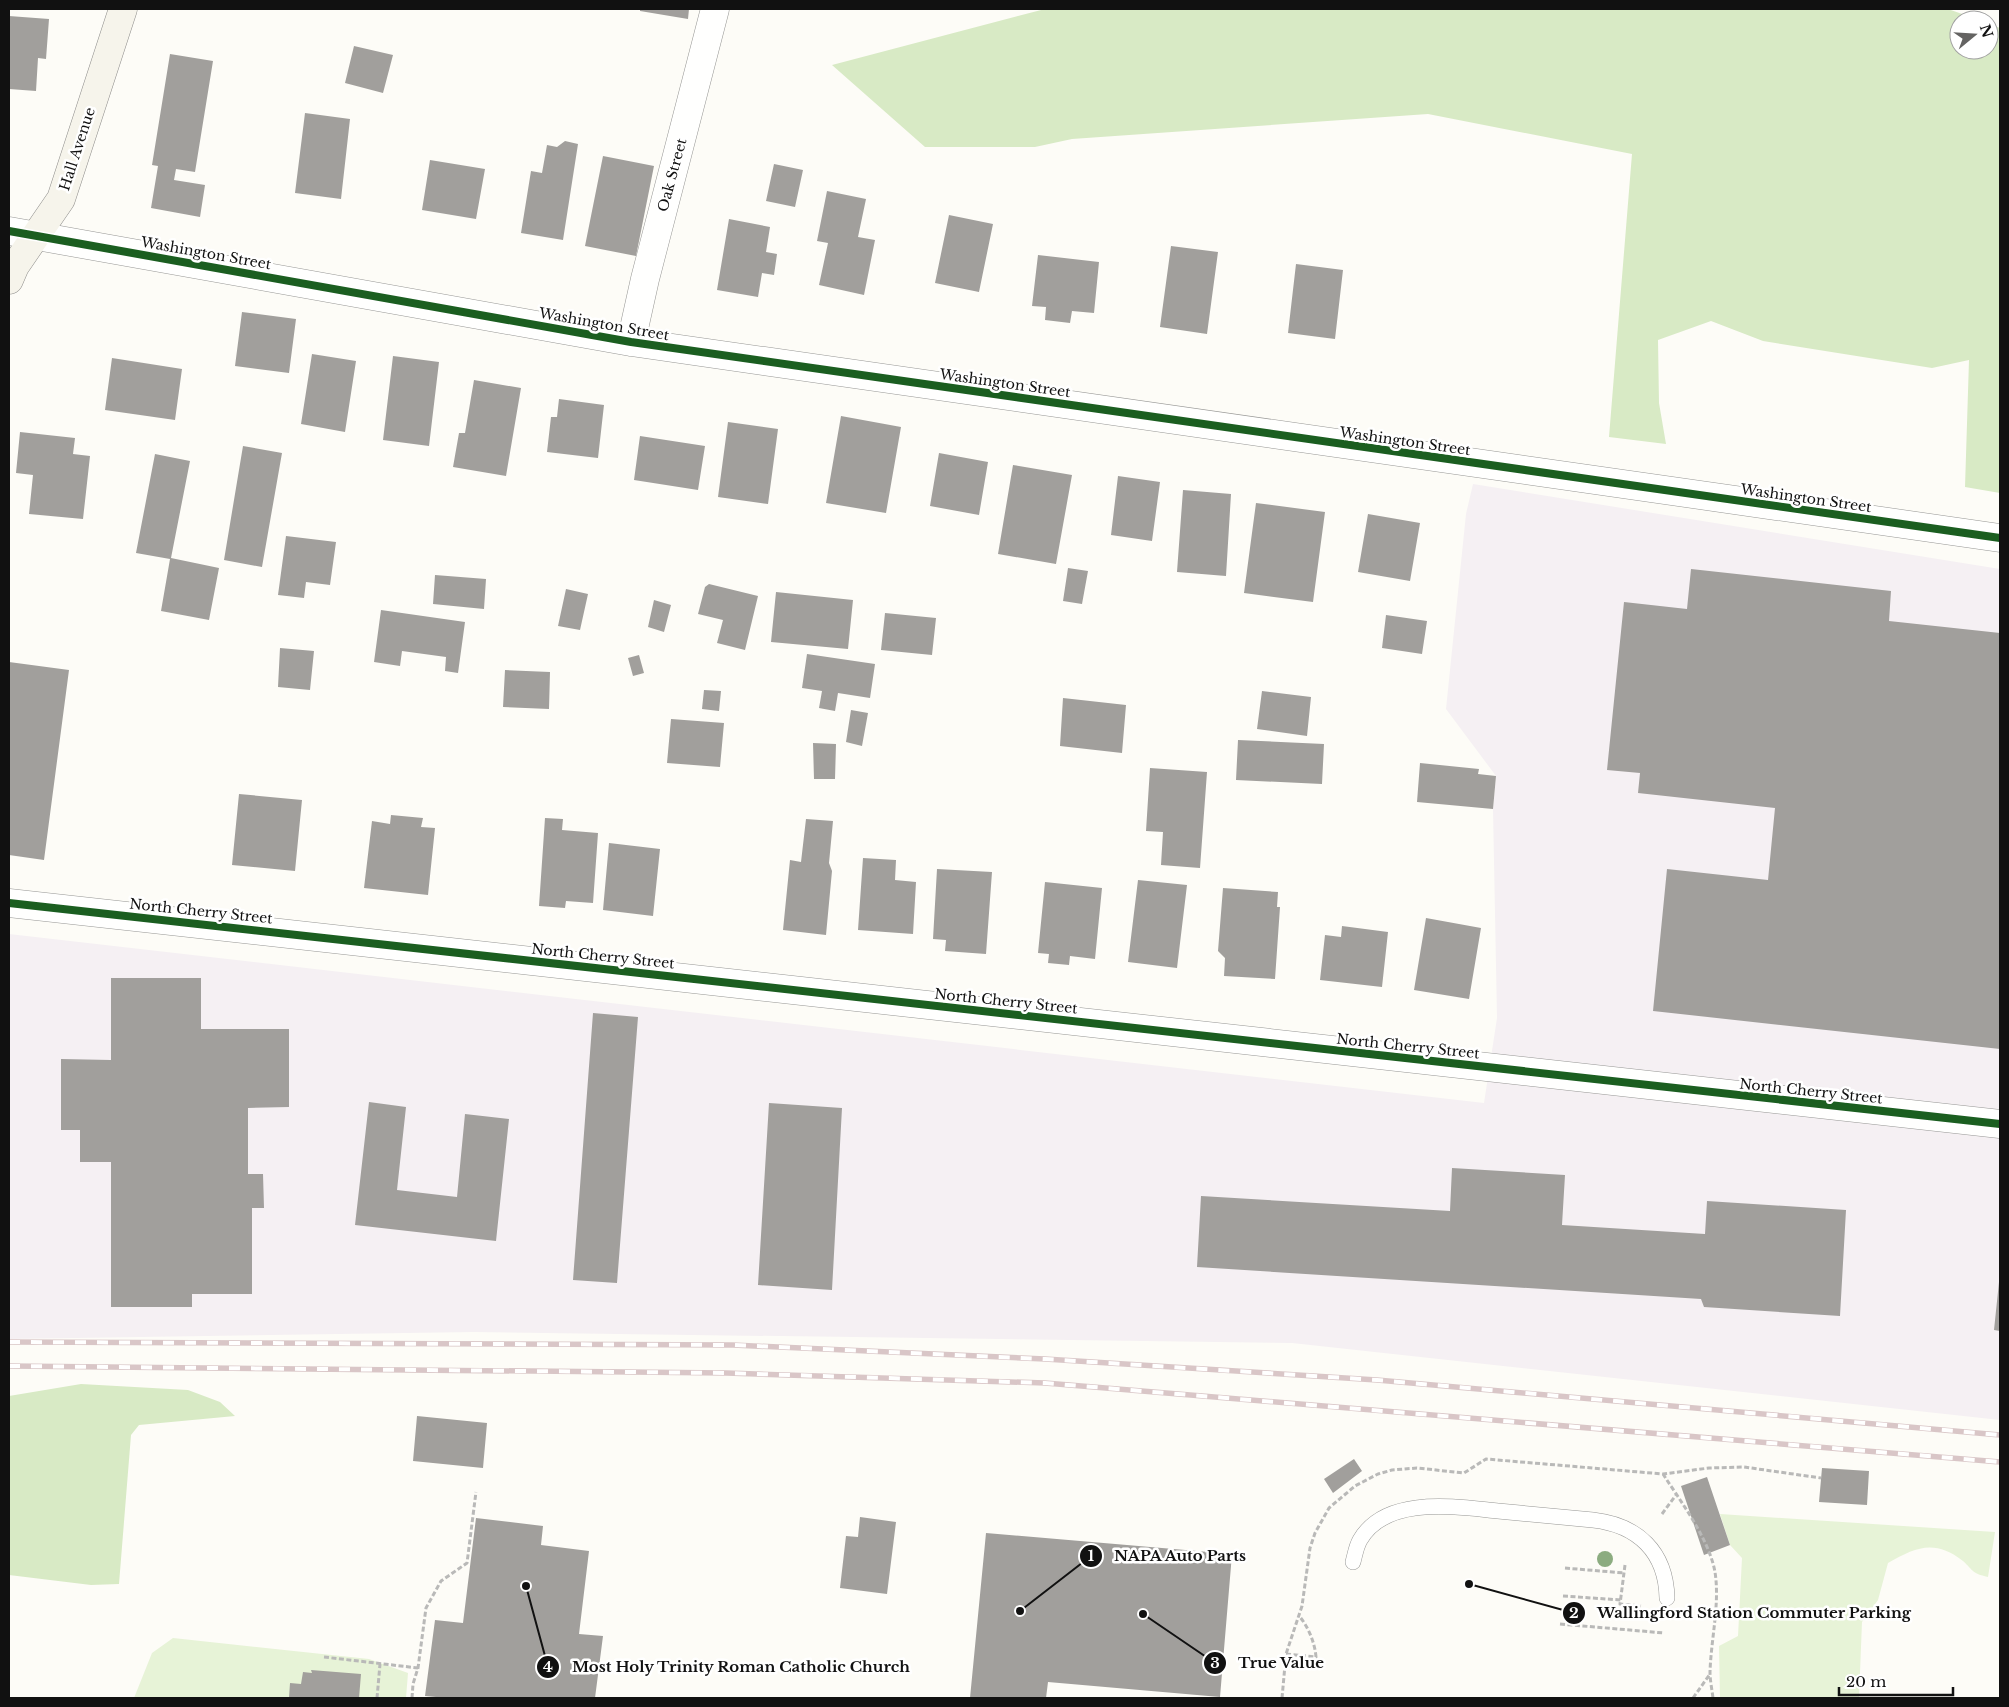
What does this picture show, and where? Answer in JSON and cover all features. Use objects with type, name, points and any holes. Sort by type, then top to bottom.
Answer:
[{"type":"main road","name":"Hall Avenue","points":[[9,280],[61,199],[123,9]]},
{"type":"street","name":"Oak Street","points":[[631,342],[645,279],[716,9]]},
{"type":"street","name":"Washington Street","points":[[9,231],[631,342],[2000,538]]},
{"type":"street","name":"North Cherry Street","points":[[9,903],[2000,1124]]},
{"type":"lane","points":[[1353,1562],[1360,1540],[1376,1523],[1399,1511],[1412,1508],[1442,1506],[1598,1520],[1625,1528],[1643,1540],[1652,1549],[1666,1578],[1667,1598]]},
{"type":"path","points":[[1663,1474],[1703,1540],[1712,1560],[1715,1573],[1716,1590],[1710,1674],[1713,1698]]},
{"type":"path","points":[[412,1698],[426,1608],[441,1580],[466,1563],[476,1492]]},
{"type":"path","points":[[1662,1514],[1676,1495]]},
{"type":"path","points":[[1624,1565],[1620,1604],[1648,1607]]},
{"type":"path","points":[[1565,1568],[1624,1573]]},
{"type":"path","points":[[1563,1596],[1620,1600]]},
{"type":"path","points":[[1286,1654],[1316,1657],[1316,1650],[1300,1616]]},
{"type":"path","points":[[1560,1624],[1664,1633]]},
{"type":"path","points":[[324,1657],[418,1668]]},
{"type":"path","points":[[377,1698],[380,1664]]},
{"type":"path","points":[[1693,1698],[1710,1674]]},
{"type":"shaded area","points":[[1473,484],[2000,569],[2000,1420],[1292,1343],[474,1332],[9,1339],[9,934],[1484,1103],[1497,1018],[1493,809],[1496,776],[1446,709],[1466,514]]},
{"type":"green space","points":[[1045,9],[1948,9],[1951,10],[1949,10],[1949,60],[1999,60],[2000,28],[2000,493],[1965,487],[1969,360],[1932,368],[1763,341],[1711,321],[1658,340],[1659,403],[1666,444],[1609,437],[1632,154],[1428,114],[1072,139],[1035,147],[925,147],[832,65]]},
{"type":"green space","points":[[81,1384],[188,1390],[220,1402],[235,1416],[139,1425],[131,1435],[119,1584],[91,1585],[9,1575],[9,1396]]},
{"type":"green space","points":[[1720,1514],[1995,1532],[1988,1577],[1976,1573],[1953,1554],[1934,1548],[1917,1550],[1888,1563],[1878,1600],[1862,1622],[1859,1698],[1720,1698],[1719,1646],[1738,1636],[1742,1558],[1730,1545]]},
{"type":"green space","points":[[173,1638],[369,1659],[408,1673],[406,1698],[134,1698],[152,1653]]},
{"type":"building","points":[[640,9],[689,9],[688,19],[640,11]]},
{"type":"building","points":[[9,16],[49,19],[46,59],[38,58],[36,91],[9,89]]},
{"type":"building","points":[[354,46],[393,55],[383,93],[345,83]]},
{"type":"building","points":[[170,54],[213,61],[195,172],[176,169],[174,180],[205,185],[200,217],[151,208],[158,166],[152,165]]},
{"type":"building","points":[[305,113],[350,119],[341,199],[295,193]]},
{"type":"building","points":[[565,141],[578,144],[563,240],[521,233],[531,171],[542,173],[547,145],[557,147]]},
{"type":"building","points":[[603,156],[654,166],[636,256],[585,246]]},
{"type":"building","points":[[430,160],[485,169],[476,219],[422,210]]},
{"type":"building","points":[[774,164],[803,170],[795,207],[766,201]]},
{"type":"building","points":[[827,191],[866,199],[858,237],[875,240],[864,295],[819,285],[828,243],[817,241]]},
{"type":"building","points":[[949,215],[993,224],[979,292],[935,283]]},
{"type":"building","points":[[729,219],[770,227],[766,252],[777,254],[774,275],[762,273],[758,297],[717,290]]},
{"type":"building","points":[[1171,246],[1218,252],[1207,334],[1160,327]]},
{"type":"building","points":[[1038,255],[1099,262],[1094,313],[1072,311],[1070,323],[1045,320],[1046,307],[1032,306]]},
{"type":"building","points":[[1296,264],[1343,270],[1335,339],[1288,333]]},
{"type":"building","points":[[242,312],[296,319],[289,373],[235,366]]},
{"type":"building","points":[[312,354],[356,361],[345,432],[301,424]]},
{"type":"building","points":[[393,356],[439,362],[429,446],[383,440]]},
{"type":"building","points":[[112,358],[182,369],[175,420],[105,410]]},
{"type":"building","points":[[474,380],[521,388],[506,476],[453,467],[459,433],[465,433]]},
{"type":"building","points":[[559,399],[604,405],[598,458],[547,452],[551,417],[557,417]]},
{"type":"building","points":[[841,416],[901,427],[886,513],[826,503]]},
{"type":"building","points":[[728,422],[778,429],[768,504],[718,497]]},
{"type":"building","points":[[20,432],[75,438],[73,454],[90,456],[83,519],[29,514],[33,475],[16,473]]},
{"type":"building","points":[[640,436],[705,446],[698,490],[634,480]]},
{"type":"building","points":[[243,446],[282,453],[262,567],[224,560]]},
{"type":"building","points":[[939,453],[988,462],[979,515],[930,506]]},
{"type":"building","points":[[155,454],[190,461],[171,558],[219,568],[209,620],[161,611],[170,559],[136,553]]},
{"type":"building","points":[[1013,465],[1072,475],[1056,564],[998,554]]},
{"type":"building","points":[[1118,476],[1160,482],[1152,541],[1111,535]]},
{"type":"building","points":[[1183,490],[1231,494],[1226,576],[1177,572]]},
{"type":"building","points":[[1256,503],[1325,512],[1313,602],[1244,593]]},
{"type":"building","points":[[1368,514],[1420,523],[1410,581],[1358,572]]},
{"type":"building","points":[[286,536],[336,542],[330,585],[306,582],[304,598],[278,595]]},
{"type":"building","points":[[1068,568],[1088,571],[1082,604],[1063,601]]},
{"type":"building","points":[[1691,569],[1891,591],[1889,621],[2000,633],[2000,1049],[1653,1011],[1667,869],[1768,880],[1775,808],[1638,793],[1640,773],[1607,770],[1624,602],[1687,609]]},
{"type":"building","points":[[435,575],[486,579],[484,609],[433,604]]},
{"type":"building","points":[[709,584],[758,596],[745,650],[717,643],[723,620],[698,614],[705,587]]},
{"type":"building","points":[[566,589],[588,594],[580,630],[558,626]]},
{"type":"building","points":[[776,592],[853,600],[848,649],[771,642]]},
{"type":"building","points":[[654,600],[671,605],[664,632],[648,627]]},
{"type":"building","points":[[381,610],[465,622],[458,673],[445,671],[446,657],[402,651],[400,666],[374,662]]},
{"type":"building","points":[[885,613],[936,618],[932,655],[881,650]]},
{"type":"building","points":[[1386,615],[1427,621],[1422,654],[1382,648]]},
{"type":"building","points":[[280,648],[314,651],[310,690],[278,687]]},
{"type":"building","points":[[807,654],[875,664],[870,698],[838,693],[835,711],[819,708],[822,691],[802,688]]},
{"type":"building","points":[[639,655],[644,673],[633,676],[628,658]]},
{"type":"building","points":[[9,662],[69,670],[44,860],[9,855]]},
{"type":"building","points":[[505,670],[550,672],[549,709],[503,707]]},
{"type":"building","points":[[704,690],[721,691],[719,711],[702,709]]},
{"type":"building","points":[[1262,691],[1311,697],[1307,736],[1257,729]]},
{"type":"building","points":[[1063,698],[1126,705],[1122,753],[1060,746]]},
{"type":"building","points":[[851,710],[868,713],[862,746],[846,742]]},
{"type":"building","points":[[671,719],[724,723],[720,767],[667,763]]},
{"type":"building","points":[[1238,740],[1324,744],[1322,784],[1236,780]]},
{"type":"building","points":[[813,743],[836,744],[835,779],[814,779]]},
{"type":"building","points":[[1420,763],[1479,769],[1478,774],[1496,776],[1493,809],[1417,802]]},
{"type":"building","points":[[1150,768],[1207,772],[1200,868],[1161,865],[1163,832],[1146,831]]},
{"type":"building","points":[[239,794],[302,800],[295,871],[232,865]]},
{"type":"building","points":[[391,815],[423,818],[421,827],[435,828],[428,895],[364,888],[372,821],[390,824]]},
{"type":"building","points":[[545,818],[563,819],[562,830],[598,833],[593,903],[566,901],[565,908],[539,906]]},
{"type":"building","points":[[806,819],[833,821],[829,863],[832,871],[826,935],[783,930],[790,860],[801,862]]},
{"type":"building","points":[[609,843],[660,849],[653,916],[603,910]]},
{"type":"building","points":[[863,858],[896,860],[895,880],[916,882],[913,934],[858,930]]},
{"type":"building","points":[[937,869],[992,872],[986,954],[945,951],[946,940],[933,939]]},
{"type":"building","points":[[1138,880],[1187,885],[1177,968],[1128,962]]},
{"type":"building","points":[[1045,882],[1102,888],[1095,959],[1070,956],[1069,965],[1048,963],[1049,954],[1038,953]]},
{"type":"building","points":[[1223,888],[1278,892],[1277,907],[1280,907],[1275,979],[1224,976],[1225,958],[1218,951]]},
{"type":"building","points":[[1426,918],[1481,928],[1469,999],[1414,990]]},
{"type":"building","points":[[1342,926],[1388,932],[1382,987],[1320,980],[1325,935],[1341,937]]},
{"type":"building","points":[[111,978],[201,978],[201,1029],[289,1029],[289,1107],[248,1108],[248,1174],[263,1174],[264,1208],[252,1208],[252,1294],[192,1294],[192,1307],[111,1307],[111,1162],[80,1162],[80,1130],[61,1130],[61,1059],[111,1060]]},
{"type":"building","points":[[593,1013],[638,1017],[617,1283],[573,1280]]},
{"type":"building","points":[[369,1102],[406,1107],[397,1190],[457,1197],[465,1114],[509,1119],[496,1241],[355,1225]]},
{"type":"building","points":[[769,1103],[842,1108],[832,1290],[758,1285]]},
{"type":"building","points":[[1452,1168],[1565,1175],[1562,1225],[1705,1234],[1707,1201],[1846,1210],[1840,1316],[1704,1307],[1701,1299],[1197,1267],[1201,1196],[1450,1211]]},
{"type":"building","points":[[2000,1283],[2000,1331],[1994,1330]]},
{"type":"building","points":[[417,1416],[487,1423],[483,1468],[413,1461]]},
{"type":"building","points":[[1354,1459],[1362,1471],[1333,1493],[1324,1479]]},
{"type":"building","points":[[1822,1468],[1869,1471],[1867,1505],[1819,1502]]},
{"type":"building","points":[[1707,1477],[1730,1545],[1704,1555],[1681,1486]]},
{"type":"building","points":[[860,1517],[896,1522],[887,1594],[840,1588],[846,1536],[858,1537]]},
{"type":"building","points":[[476,1518],[543,1526],[541,1545],[589,1551],[579,1634],[603,1636],[595,1698],[435,1698],[425,1696],[435,1620],[463,1623]]},
{"type":"building","points":[[986,1533],[1232,1554],[1220,1697],[1048,1682],[1046,1698],[970,1698]]},
{"type":"building","points":[[311,1670],[361,1674],[359,1698],[289,1698],[290,1683],[301,1684],[303,1672],[312,1673]]},
{"type":"railway","points":[[9,1342],[733,1345],[1045,1359],[1377,1380],[2000,1435]]},
{"type":"railway","points":[[9,1366],[726,1373],[1045,1383],[2000,1462]]},
{"type":"cycle path","points":[[9,231],[631,342],[2000,538]]},
{"type":"cycle path","points":[[9,903],[2000,1124]]},
{"type":"place","name":"Wallingford Station Commuter Parking","points":[[1469,1584]]},
{"type":"place","name":"Most Holy Trinity Roman Catholic Church","points":[[526,1586]]},
{"type":"place","name":"NAPA Auto Parts","points":[[1020,1611]]},
{"type":"place","name":"True Value","points":[[1143,1614]]}]
